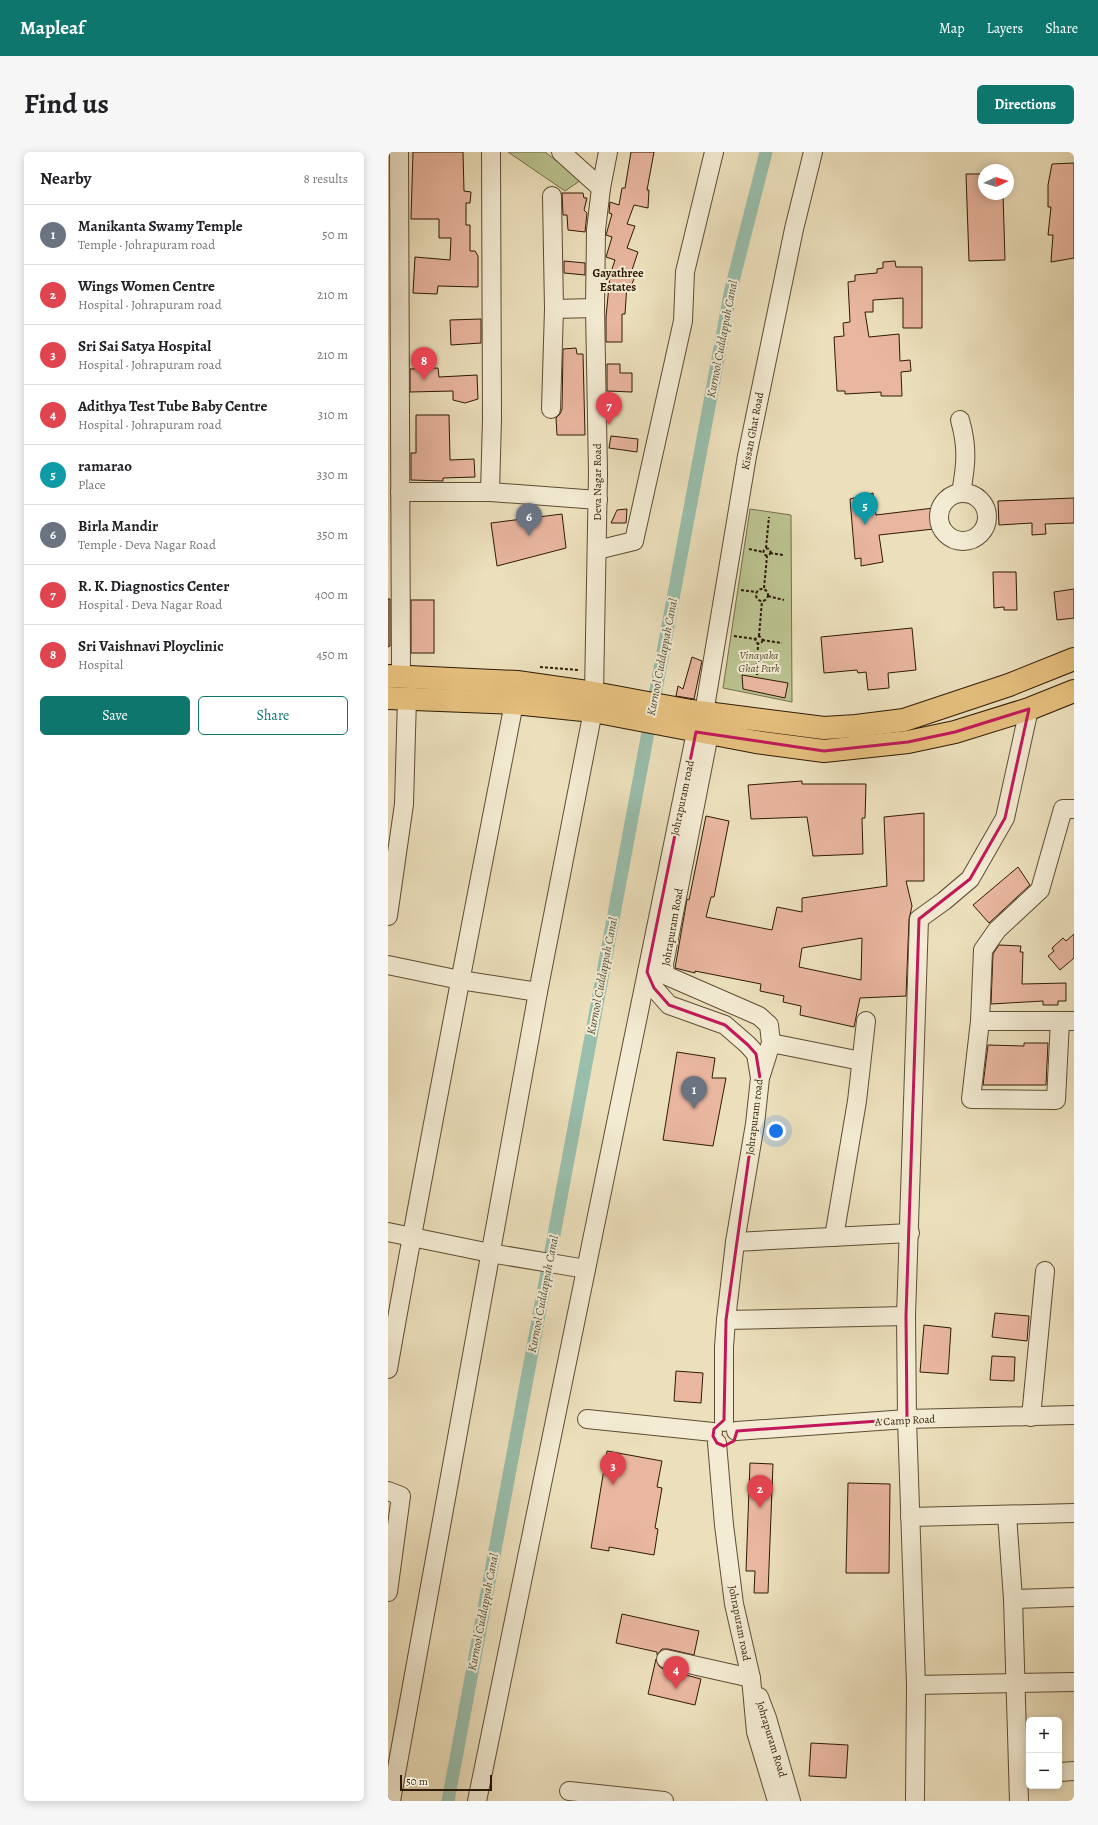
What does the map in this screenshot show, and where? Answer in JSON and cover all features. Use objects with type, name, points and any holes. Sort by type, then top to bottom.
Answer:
[{"type":"main road","points":[[697,724],[824,728],[904,720],[1009,685],[1074,659]]},
{"type":"main road","points":[[395,676],[517,682],[593,702],[697,724],[756,742],[824,751],[908,742],[955,732],[1029,709],[1074,690]]},
{"type":"main road","points":[[397,698],[514,703],[593,702]]},
{"type":"street","points":[[395,676],[394,538],[400,492],[394,449],[399,152]]},
{"type":"street","points":[[490,492],[492,419],[491,152]]},
{"type":"street","points":[[561,152],[601,188]]},
{"type":"street","name":"Deva Nagar Road","points":[[391,1801],[392,1777],[593,702],[598,500],[595,308],[596,230],[601,188],[608,152]]},
{"type":"street","points":[[597,550],[634,541],[683,321],[685,272],[714,152]]},
{"type":"street","name":"Kissan Ghat Road","points":[[697,724],[747,456],[794,230],[813,152]]},
{"type":"street","points":[[551,409],[554,309],[552,196]]},
{"type":"street","points":[[554,309],[595,308]]},
{"type":"street","points":[[960,420],[966,454],[961,493]]},
{"type":"street","points":[[400,492],[490,492],[598,500]]},
{"type":"street","points":[[388,916],[393,845],[404,804],[397,698]]},
{"type":"street","points":[[388,1369],[393,1301],[413,1237],[460,980],[514,703]]},
{"type":"street","points":[[916,1799],[916,1685],[907,1419],[906,1316],[910,1232],[919,919],[970,880],[1005,818],[1029,709]]},
{"type":"street","name":"Johrapuram road","points":[[697,724],[647,972],[654,988],[669,1005],[725,1025],[748,1045],[756,1054],[760,1078],[755,1124],[735,1242],[726,1320],[722,1432],[724,1525],[734,1604],[751,1678],[756,1732],[776,1801]]},
{"type":"street","name":"Johrapuram Road","points":[[697,724],[664,964],[665,975],[759,1016],[769,1025],[771,1043],[760,1078]]},
{"type":"street","points":[[980,1021],[1067,1021],[1056,1100],[971,1099],[980,1021],[983,950],[997,930],[1040,890],[1063,809],[1074,809]]},
{"type":"street","points":[[388,965],[460,980],[538,992]]},
{"type":"street","points":[[477,1801],[647,972]]},
{"type":"street","points":[[834,1237],[857,1101],[866,1021]]},
{"type":"street","points":[[771,1043],[861,1061]]},
{"type":"street","points":[[388,1232],[490,1253],[586,1269]]},
{"type":"street","points":[[735,1242],[910,1232]]},
{"type":"street","points":[[1032,1417],[1045,1271]]},
{"type":"street","points":[[726,1320],[906,1316]]},
{"type":"street","name":"A Camp Road","points":[[587,1419],[722,1432],[907,1419],[1074,1415]]},
{"type":"street","points":[[388,1491],[401,1496],[388,1591]]},
{"type":"street","points":[[910,1517],[1074,1513]]},
{"type":"street","points":[[1007,1515],[1013,1599],[1016,1683],[1024,1773],[1019,1801]]},
{"type":"street","points":[[1013,1599],[1074,1597]]},
{"type":"street","points":[[666,1659],[751,1678]]},
{"type":"street","name":"Johrapuram Road","points":[[751,1678],[767,1718],[791,1801]]},
{"type":"street","points":[[916,1685],[1074,1682]]},
{"type":"street","points":[[1062,1772],[1074,1771]]},
{"type":"street","points":[[569,1790],[664,1801]]},
{"type":"path","points":[[763,552],[766,548],[769,517]]},
{"type":"path","points":[[766,548],[770,550],[770,553],[783,556]]},
{"type":"path","points":[[749,549],[763,552],[767,556]]},
{"type":"path","points":[[768,596],[768,592],[764,588],[767,556],[770,553]]},
{"type":"path","points":[[762,601],[756,598],[756,592],[760,588],[764,588]]},
{"type":"path","points":[[740,590],[756,592]]},
{"type":"path","points":[[768,596],[784,600]]},
{"type":"path","points":[[762,601],[766,600],[768,596]]},
{"type":"path","points":[[755,640],[759,636],[762,601]]},
{"type":"path","points":[[734,636],[755,640],[758,643],[757,675]]},
{"type":"path","points":[[759,636],[762,640],[782,643]]},
{"type":"path","points":[[758,643],[762,640]]},
{"type":"highlighted area","points":[[1029,709],[1005,818],[970,879],[919,919],[906,1316],[907,1419],[737,1431],[734,1441],[724,1446],[717,1443],[713,1436],[714,1429],[724,1420],[726,1320],[760,1078],[756,1054],[748,1045],[725,1025],[669,1005],[654,988],[647,972],[696,732],[824,751],[908,742],[955,732]]},
{"type":"green space","points":[[508,152],[545,152],[581,180],[565,191]]},
{"type":"green space","name":"Vinayaka Ghat Park","points":[[750,509],[791,515],[792,702],[723,688]]},
{"type":"building","points":[[413,152],[463,152],[464,191],[471,192],[470,203],[466,203],[466,225],[470,225],[470,251],[475,251],[478,256],[478,287],[438,286],[437,294],[413,293],[415,257],[450,260],[451,238],[439,238],[439,219],[411,219]]},
{"type":"building","points":[[631,152],[654,152],[647,190],[649,190],[648,208],[634,205],[627,224],[635,226],[627,248],[638,252],[632,270],[637,272],[631,286],[627,284],[625,314],[622,314],[622,342],[606,342],[606,317],[610,275],[615,260],[606,257],[612,237],[606,235],[612,214],[609,213],[610,202],[619,205],[622,188],[625,188]]},
{"type":"building","points":[[1074,163],[1074,258],[1051,262],[1053,235],[1048,235],[1051,207],[1048,207],[1048,185],[1052,164]]},
{"type":"building","points":[[966,174],[978,174],[978,200],[1003,200],[1005,260],[969,261]]},
{"type":"building","points":[[562,193],[583,193],[584,198],[587,198],[584,210],[587,213],[585,232],[568,230],[567,215],[563,215]]},
{"type":"building","points":[[564,261],[585,263],[585,275],[564,273]]},
{"type":"building","points":[[895,261],[896,267],[922,267],[922,328],[903,328],[903,298],[873,300],[873,312],[865,312],[869,337],[899,334],[900,361],[910,360],[911,371],[901,372],[902,396],[881,396],[881,392],[845,394],[845,391],[837,391],[834,337],[844,336],[843,323],[850,322],[848,282],[855,281],[855,275],[877,273],[877,269],[883,268],[883,262]]},
{"type":"building","points":[[481,319],[481,343],[451,345],[450,320]]},
{"type":"building","points":[[576,348],[577,354],[583,354],[585,435],[557,435],[556,418],[562,409],[563,349]]},
{"type":"building","points":[[607,364],[620,364],[620,373],[632,373],[632,392],[607,391]]},
{"type":"building","points":[[438,368],[439,377],[477,375],[478,399],[465,403],[453,400],[453,391],[410,392],[410,369]]},
{"type":"building","points":[[416,415],[449,415],[450,460],[474,459],[475,477],[443,478],[443,481],[411,480],[411,453],[416,453]]},
{"type":"building","points":[[611,436],[638,439],[637,452],[609,448]]},
{"type":"building","points":[[873,493],[876,515],[942,507],[940,522],[943,528],[879,535],[883,562],[861,566],[861,558],[855,559],[850,499]]},
{"type":"building","points":[[1074,498],[1074,523],[1045,524],[1046,534],[1032,535],[1032,523],[999,525],[998,501]]},
{"type":"building","points":[[627,509],[626,523],[611,523],[617,510]]},
{"type":"building","points":[[562,514],[566,548],[497,566],[491,523]]},
{"type":"building","points":[[993,572],[1016,572],[1017,610],[1004,610],[1004,607],[994,608]]},
{"type":"building","points":[[1074,589],[1074,618],[1057,620],[1054,592]]},
{"type":"building","points":[[388,599],[390,599],[390,646],[388,647]]},
{"type":"building","points":[[411,600],[434,600],[434,653],[411,653]]},
{"type":"building","points":[[912,628],[916,670],[888,673],[889,688],[868,690],[866,672],[858,673],[857,670],[824,673],[821,637]]},
{"type":"building","points":[[692,657],[702,661],[694,699],[676,696],[678,686],[683,689]]},
{"type":"building","points":[[742,675],[788,683],[785,698],[743,689]]},
{"type":"building","points":[[802,781],[802,784],[866,784],[865,818],[862,818],[863,854],[813,856],[807,817],[751,819],[748,785]]},
{"type":"building","points":[[924,813],[924,881],[906,881],[912,906],[909,919],[906,996],[860,998],[854,1027],[800,1015],[801,1006],[783,1002],[784,996],[760,991],[761,984],[695,971],[695,973],[675,968],[687,899],[689,900],[706,816],[729,821],[714,897],[711,897],[706,917],[772,930],[777,907],[802,912],[802,898],[887,886],[884,817]],"holes":[[[862,938],[861,980],[799,967],[802,948]]]},
{"type":"building","points":[[1018,867],[1030,885],[989,923],[973,905]]},
{"type":"building","points":[[1074,934],[1074,958],[1060,970],[1048,956],[1054,951],[1052,948],[1063,938],[1066,941]]},
{"type":"building","points":[[999,945],[1021,946],[1020,952],[1023,952],[1022,984],[1066,983],[1066,1001],[1058,1001],[1058,1005],[1043,1005],[1043,1001],[991,1004],[993,954]]},
{"type":"building","points":[[1024,1043],[1048,1043],[1046,1085],[983,1085],[988,1045],[1024,1046]]},
{"type":"building","points":[[677,1052],[715,1058],[712,1078],[726,1078],[713,1146],[663,1140]]},
{"type":"building","points":[[995,1313],[1029,1316],[1027,1341],[992,1337]]},
{"type":"building","points":[[924,1325],[951,1328],[948,1374],[920,1372]]},
{"type":"building","points":[[992,1356],[1015,1357],[1014,1381],[990,1380]]},
{"type":"building","points":[[676,1371],[703,1373],[701,1403],[674,1401]]},
{"type":"building","points":[[607,1451],[662,1461],[657,1487],[662,1488],[655,1528],[658,1529],[654,1555],[609,1547],[609,1551],[591,1548]]},
{"type":"building","points":[[750,1463],[773,1464],[768,1593],[754,1593],[755,1571],[746,1571]]},
{"type":"building","points":[[848,1483],[890,1484],[889,1573],[846,1573]]},
{"type":"building","points":[[622,1614],[699,1631],[694,1655],[662,1649],[657,1655],[657,1652],[616,1643]]},
{"type":"building","points":[[656,1659],[659,1666],[663,1669],[701,1679],[695,1705],[648,1694]]},
{"type":"building","points":[[811,1743],[848,1745],[846,1778],[809,1776]]},
{"type":"waterway","name":"Kurnool Cuddappah Canal","points":[[448,1801],[731,289],[766,152]]},
{"type":"place","name":"Sri Vaishnavi Ployclinic","points":[[424,380]]},
{"type":"place","name":"R. K. Diagnostics Center","points":[[609,425]]},
{"type":"place","name":"ramarao","points":[[865,525]]},
{"type":"place","name":"Birla Mandir","points":[[529,536]]},
{"type":"place","name":"Manikanta Swamy Temple","points":[[694,1109]]},
{"type":"place","name":"Sri Sai Satya Hospital","points":[[613,1485]]},
{"type":"place","name":"Wings Women Centre","points":[[760,1508]]},
{"type":"place","name":"Adithya Test Tube Baby Centre","points":[[676,1689]]},
{"type":"district","name":"Gayathree Estates","points":[[618,280]]}]
